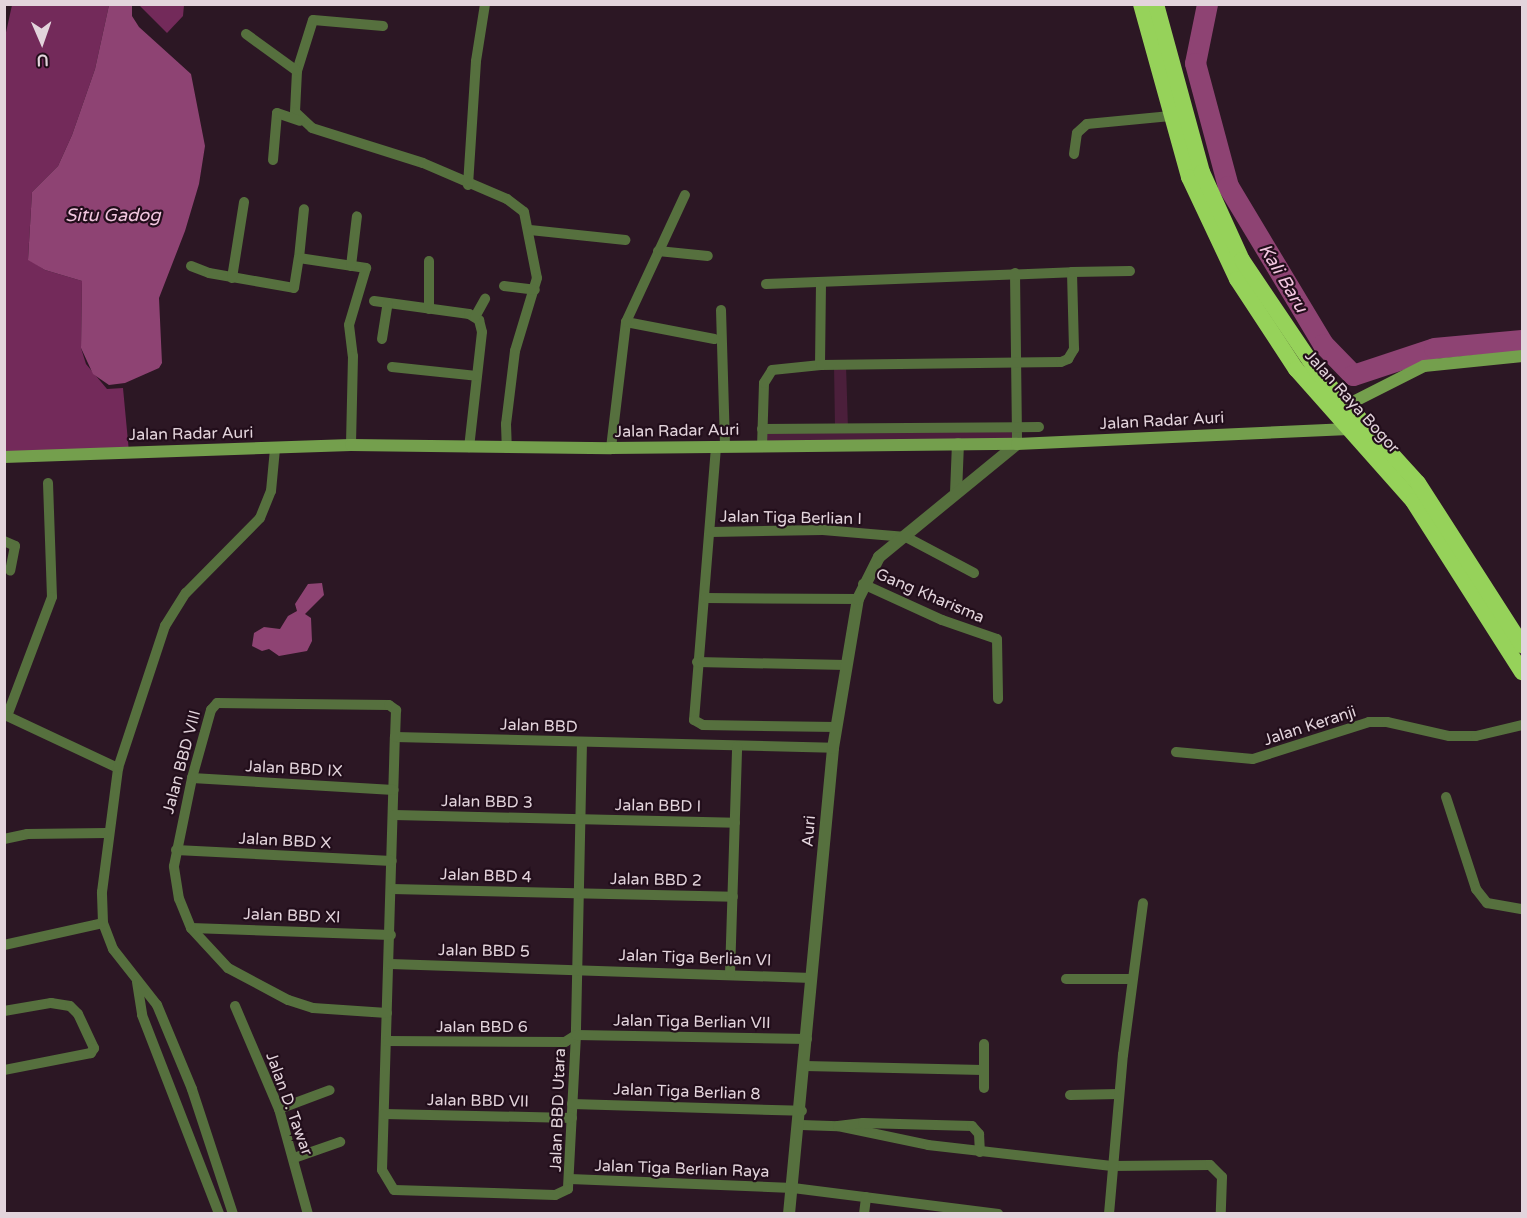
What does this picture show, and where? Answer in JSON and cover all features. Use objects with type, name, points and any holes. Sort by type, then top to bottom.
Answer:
[{"type":"highway","name":"Jalan Raya Bogor","points":[[1141,4],[1171,116],[1196,194],[1237,279],[1296,369],[1413,501],[1522,645]]},
{"type":"highway","name":"Jalan Raya Bogor","points":[[1156,4],[1202,172],[1227,232],[1293,339],[1347,405],[1418,483],[1522,672]]},
{"type":"main road","points":[[1347,405],[1430,364],[1522,356]]},
{"type":"main road","name":"Jalan Radar Auri","points":[[4,457],[351,445],[611,448],[1017,444],[1349,429]]},
{"type":"street","points":[[468,185],[476,61],[485,4]]},
{"type":"street","points":[[306,124],[293,103],[297,71],[313,20],[383,26]]},
{"type":"street","points":[[246,34],[297,71]]},
{"type":"street","points":[[273,160],[277,113],[328,135],[423,164],[516,205],[530,230],[537,268],[535,290],[519,330],[506,424],[507,448]]},
{"type":"street","points":[[1074,154],[1077,133],[1087,124],[1171,116]]},
{"type":"street","points":[[611,448],[626,322],[684,195]]},
{"type":"street","points":[[232,278],[244,202]]},
{"type":"street","points":[[191,266],[232,278],[294,288],[304,209]]},
{"type":"street","points":[[351,266],[357,216]]},
{"type":"street","points":[[530,230],[625,240]]},
{"type":"street","points":[[658,251],[708,256]]},
{"type":"street","points":[[298,258],[366,268],[349,325],[353,356],[351,445]]},
{"type":"street","points":[[429,261],[429,309]]},
{"type":"street","points":[[766,284],[1016,273],[1130,271]]},
{"type":"street","points":[[762,447],[764,382],[768,372],[820,365],[1061,362],[1071,356],[1072,272]]},
{"type":"street","points":[[1016,273],[1017,444]]},
{"type":"street","points":[[820,365],[821,283]]},
{"type":"street","points":[[504,286],[535,290]]},
{"type":"street","points":[[475,317],[485,299]]},
{"type":"street","points":[[375,301],[475,317]]},
{"type":"street","points":[[382,339],[388,303]]},
{"type":"street","points":[[721,310],[720,447],[693,717],[697,723],[836,727]]},
{"type":"street","points":[[469,447],[482,332],[475,317]]},
{"type":"street","points":[[626,322],[714,339]]},
{"type":"street","points":[[393,367],[477,376]]},
{"type":"street","points":[[716,385],[720,447]]},
{"type":"street","points":[[762,429],[1039,427]]},
{"type":"street","points":[[956,493],[958,444]]},
{"type":"street","name":"Auri","points":[[789,1214],[801,1125],[833,748],[858,599],[863,584],[879,557],[1017,444]]},
{"type":"street","points":[[233,1214],[172,1039],[157,1005],[120,961],[103,923],[107,832],[118,768],[165,626],[186,593],[260,518],[271,491],[275,449]]},
{"type":"street","points":[[48,483],[53,589],[7,716],[118,768]]},
{"type":"street","name":"Jalan Tiga Berlian I","points":[[711,532],[823,530],[906,537]]},
{"type":"street","points":[[906,537],[939,558],[974,573]]},
{"type":"street","points":[[4,541],[15,546],[10,571]]},
{"type":"street","name":"Gang Kharisma","points":[[863,584],[942,620],[997,639],[998,699]]},
{"type":"street","points":[[705,598],[858,599]]},
{"type":"street","points":[[697,662],[846,665]]},
{"type":"street","name":"Jalan BBD VIII","points":[[191,928],[175,883],[176,850],[192,778],[211,710],[217,703],[389,705],[396,710],[395,737]]},
{"type":"street","name":"Jalan Keranji","points":[[1176,752],[1260,758],[1369,723],[1387,722],[1449,736],[1476,736],[1522,725]]},
{"type":"street","points":[[392,889],[395,737]]},
{"type":"street","name":"Jalan BBD","points":[[395,737],[833,748]]},
{"type":"street","name":"Jalan BBD Utara","points":[[392,889],[382,1170],[394,1190],[555,1195],[565,1192],[570,1179],[576,1035],[582,742]]},
{"type":"street","points":[[730,974],[736,746]]},
{"type":"street","name":"Jalan BBD IX","points":[[192,778],[394,790]]},
{"type":"street","points":[[1446,797],[1476,889],[1486,903],[1522,909]]},
{"type":"street","name":"Jalan BBD 3","points":[[394,815],[580,819]]},
{"type":"street","name":"Jalan BBD I","points":[[580,819],[735,823]]},
{"type":"street","points":[[4,839],[27,834],[107,832]]},
{"type":"street","name":"Jalan BBD X","points":[[176,850],[393,861]]},
{"type":"street","name":"Jalan BBD 4","points":[[392,889],[579,894]]},
{"type":"street","name":"Jalan BBD 2","points":[[579,894],[733,897]]},
{"type":"street","points":[[1109,1214],[1119,1094],[1143,903]]},
{"type":"street","points":[[4,945],[103,923]]},
{"type":"street","points":[[191,928],[228,968],[288,1000],[332,1012],[387,1013]]},
{"type":"street","name":"Jalan BBD XI","points":[[191,928],[391,935]]},
{"type":"street","name":"Jalan BBD 5","points":[[390,964],[577,968]]},
{"type":"street","name":"Jalan Tiga Berlian VI","points":[[577,968],[812,978]]},
{"type":"street","points":[[1066,978],[1132,979]]},
{"type":"street","points":[[137,982],[142,1015],[219,1214]]},
{"type":"street","points":[[4,1011],[51,1003],[70,1006],[78,1014],[94,1048],[91,1053],[4,1070]]},
{"type":"street","name":"Jalan D. Tawar","points":[[235,1006],[279,1109],[308,1214]]},
{"type":"street","name":"Jalan Tiga Berlian VII","points":[[576,1035],[807,1039]]},
{"type":"street","name":"Jalan BBD 6","points":[[387,1041],[565,1042],[576,1035]]},
{"type":"street","points":[[984,1044],[984,1088]]},
{"type":"street","points":[[805,1066],[983,1070]]},
{"type":"street","points":[[279,1109],[330,1090]]},
{"type":"street","points":[[1070,1095],[1119,1094]]},
{"type":"street","name":"Jalan Tiga Berlian 8","points":[[572,1104],[802,1111]]},
{"type":"street","name":"Jalan BBD VII","points":[[384,1114],[572,1118]]},
{"type":"street","points":[[801,1125],[975,1127],[980,1152]]},
{"type":"street","points":[[928,1145],[930,1125]]},
{"type":"street","points":[[838,1126],[928,1145],[980,1152],[1112,1166],[1215,1167],[1222,1178],[1221,1214]]},
{"type":"street","points":[[294,1158],[340,1142]]},
{"type":"street","name":"Jalan Tiga Berlian Raya","points":[[570,1179],[793,1188],[998,1214]]},
{"type":"street","points":[[864,1214],[866,1197]]},
{"type":"shaded area","points":[[12,5],[109,5],[95,69],[72,135],[58,166],[32,192],[28,259],[45,270],[82,281],[81,348],[86,364],[107,389],[123,388],[129,452],[5,457],[5,37]]},
{"type":"shaded area","points":[[139,5],[184,5],[183,16],[167,33]]},
{"type":"shaded area","points":[[834,365],[846,365],[848,428],[1017,427],[1017,444],[762,447],[762,429],[835,428]]},
{"type":"water","name":"Situ Gadog","points":[[109,5],[132,5],[132,16],[139,27],[191,74],[205,146],[199,184],[185,231],[159,298],[162,363],[159,368],[125,383],[109,385],[93,374],[81,348],[82,281],[45,270],[28,260],[32,192],[58,166],[72,135],[95,69]]},
{"type":"water","points":[[322,583],[324,595],[305,614],[311,618],[312,641],[307,651],[279,656],[269,649],[262,651],[252,646],[254,633],[264,627],[280,629],[288,616],[297,611],[295,604],[308,584]]},
{"type":"waterway","name":"Kali Baru","points":[[1207,4],[1195,63],[1228,186],[1323,344],[1353,375],[1434,348],[1522,340]]}]
